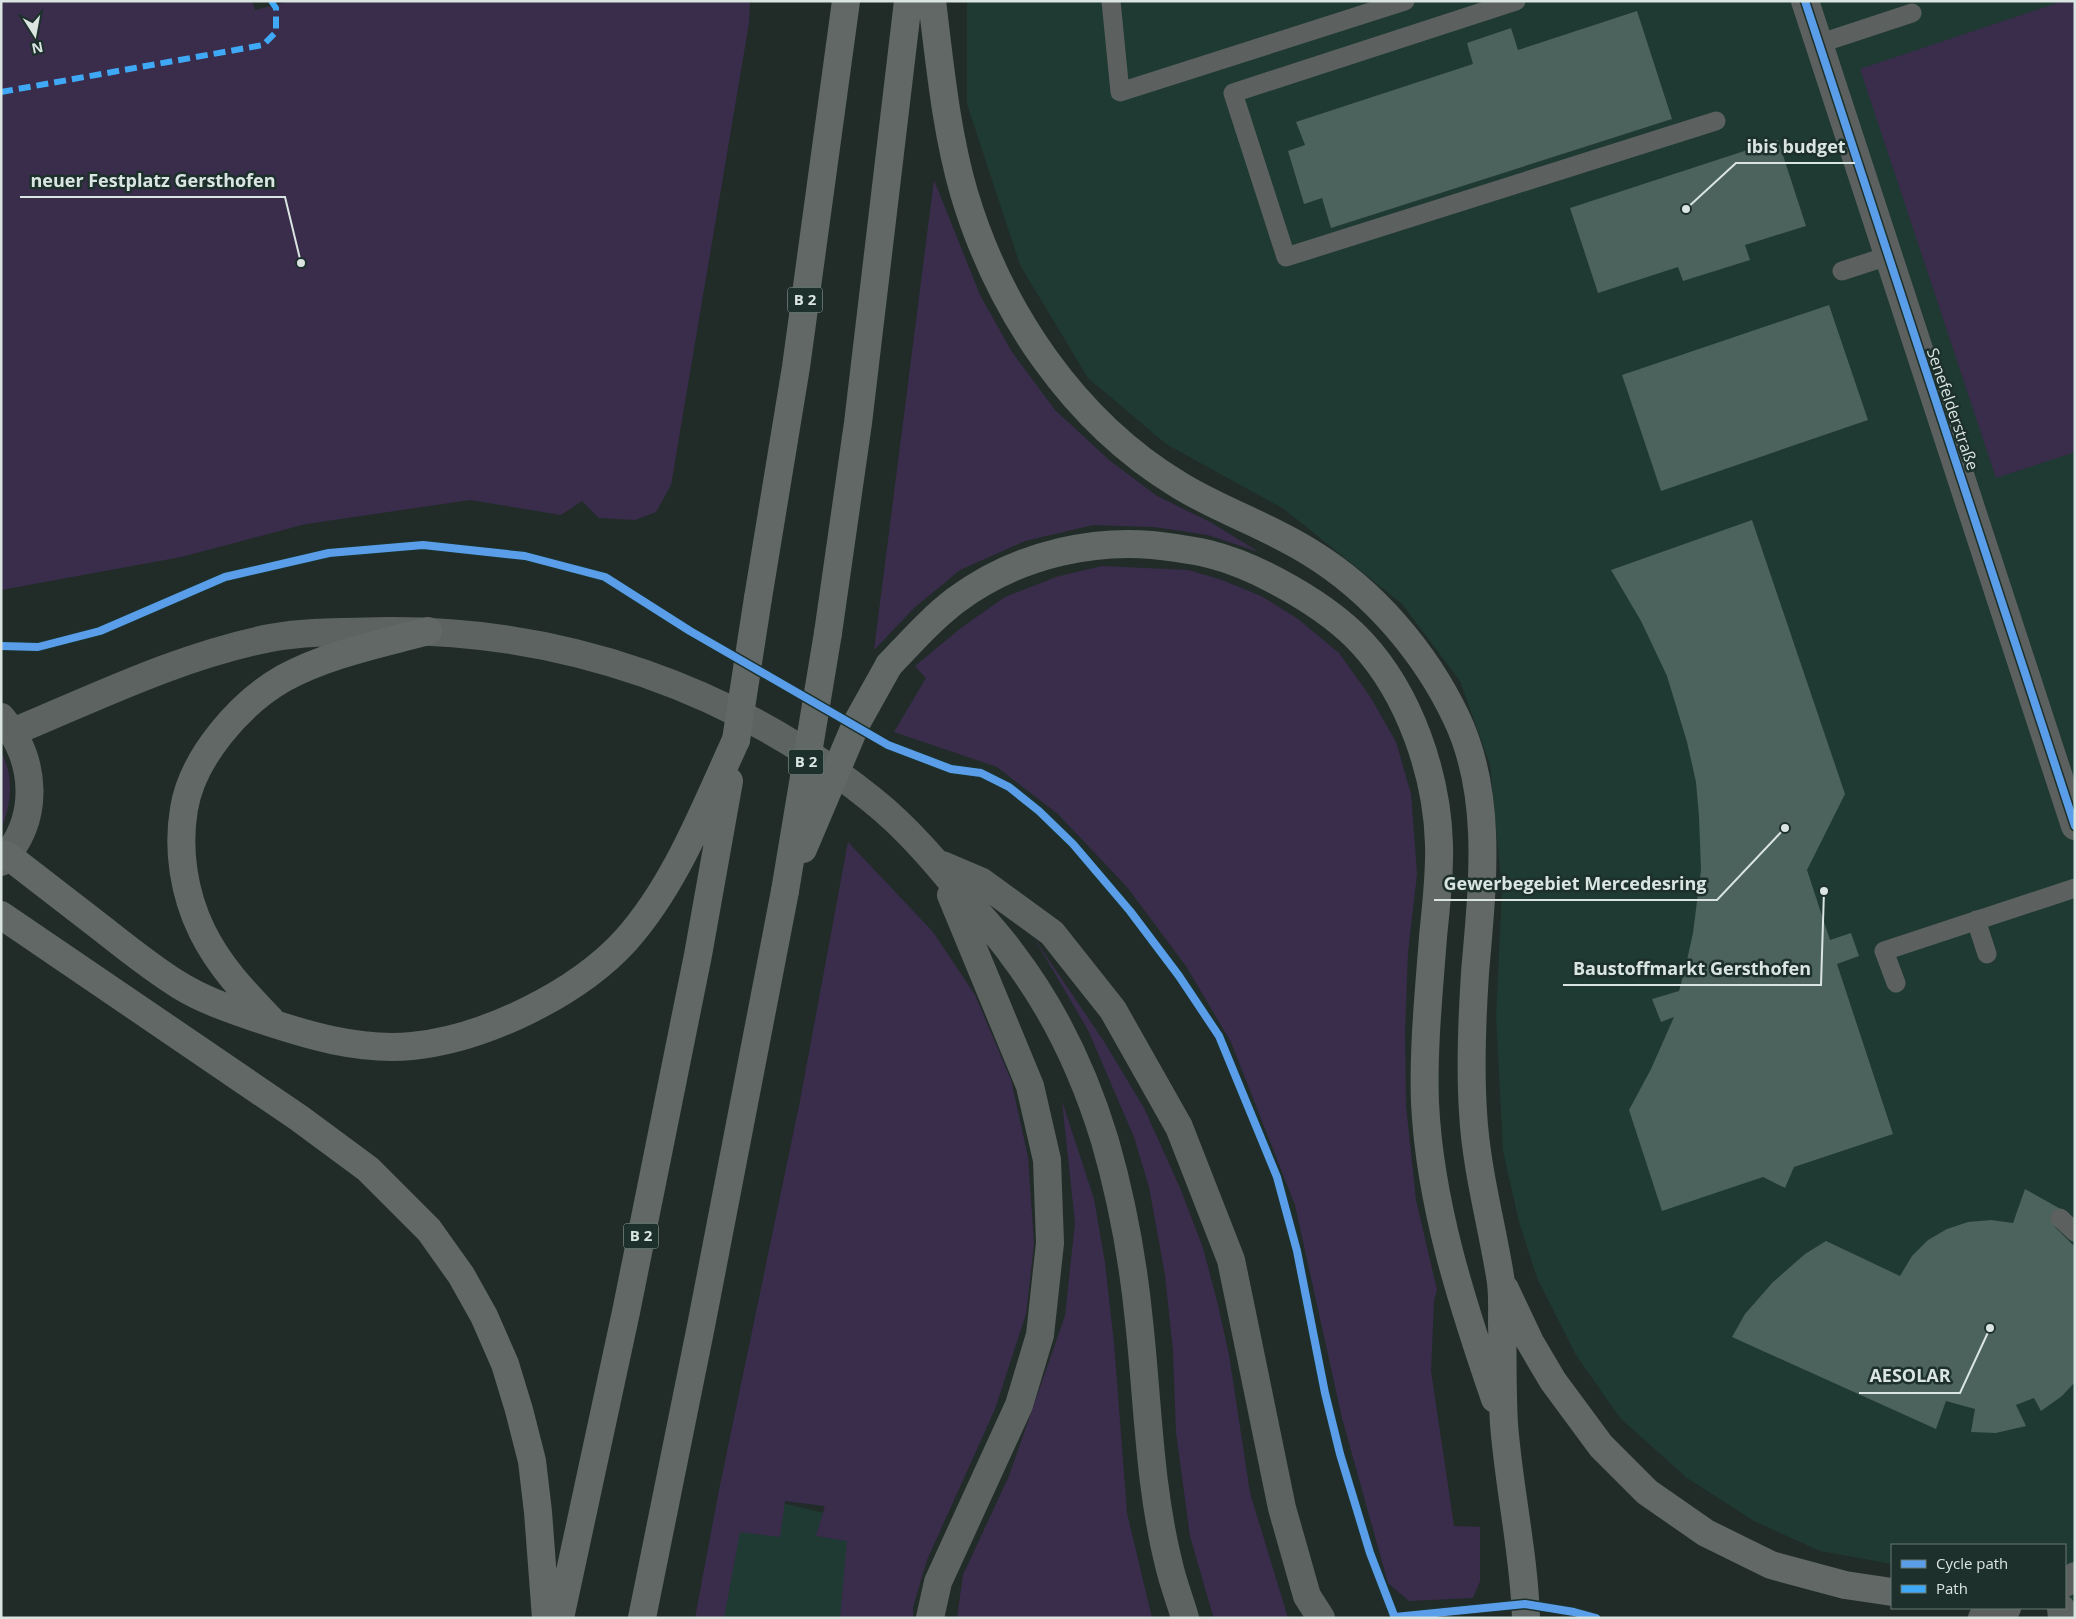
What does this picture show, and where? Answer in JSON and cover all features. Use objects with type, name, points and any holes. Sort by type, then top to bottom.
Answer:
[{"type":"highway","name":"B 2","points":[[560,1618],[628,1302],[696,965],[736,740],[796,367],[846,1]]},
{"type":"highway","name":"B 2","points":[[642,1618],[701,1326],[785,891],[828,633],[859,413],[908,1]]},
{"type":"highway","points":[[932,1],[943,91],[964,193],[982,247],[1004,295],[1030,338],[1064,384],[1097,419],[1137,455],[1176,484],[1310,552],[1346,578],[1399,629],[1432,674],[1457,720],[1472,760],[1478,792],[1482,843],[1481,894],[1472,1014],[1473,1113],[1482,1184],[1501,1280],[1504,1424],[1526,1618]]},
{"type":"highway","points":[[785,891],[856,724],[889,665],[925,627],[958,599],[996,577],[1037,557],[1078,548],[1128,543],[1170,547],[1211,554],[1258,572],[1304,597],[1336,620],[1362,643],[1386,674],[1407,713],[1421,745],[1437,813],[1438,887],[1430,987],[1425,1102],[1431,1164],[1442,1225],[1462,1302],[1504,1424]]},
{"type":"highway","points":[[276,1025],[241,989],[217,958],[202,932],[190,901],[184,870],[182,838],[184,808],[191,784],[210,747],[231,720],[258,696],[284,678],[325,660],[428,631]]},
{"type":"highway","points":[[4,858],[180,986],[226,1008],[303,1034],[345,1043],[376,1046],[411,1046],[469,1034],[529,1010],[568,989],[597,968],[626,940],[650,909],[692,838],[736,740]]},
{"type":"highway","points":[[1,915],[299,1118],[368,1169],[430,1230],[461,1275],[484,1316],[505,1364],[519,1410],[532,1461],[546,1618]]},
{"type":"highway","points":[[1501,1280],[1530,1342],[1552,1381],[1601,1446],[1648,1492],[1706,1533],[1771,1565],[1845,1585],[1891,1592]]},
{"type":"main road","points":[[4,858],[18,840],[29,804],[28,766],[22,749],[7,724],[210,653],[263,640],[324,632],[428,631],[509,640],[575,652],[631,668],[680,686],[758,724],[806,752],[871,798],[902,826],[936,862],[1013,955],[1063,1034],[1104,1139],[1127,1224],[1139,1319],[1156,1495],[1169,1565],[1185,1618]]},
{"type":"main road","points":[[930,1618],[938,1582],[1019,1405],[1040,1335],[1050,1243],[1047,1160],[1030,1086],[966,927],[936,862]]},
{"type":"main road","points":[[936,862],[982,882],[1052,934],[1113,1010],[1179,1127],[1231,1260],[1282,1508],[1307,1596],[1321,1618]]},
{"type":"street","name":"Senefelderstraße","points":[[1805,1],[2075,826]]},
{"type":"street","points":[[1982,1618],[2004,1609]]},
{"type":"lane","points":[[1112,1],[1120,92],[1405,1]]},
{"type":"lane","points":[[1516,1],[1233,93],[1286,257],[1716,121]]},
{"type":"lane","points":[[1818,44],[1912,13]]},
{"type":"lane","points":[[1842,271],[1888,256]]},
{"type":"lane","points":[[1896,983],[1884,951],[2075,888]]},
{"type":"lane","points":[[1976,920],[1987,954]]},
{"type":"lane","points":[[2060,1218],[2075,1232]]},
{"type":"shaded area","points":[[1,1],[252,1],[255,10],[290,1],[750,1],[749,23],[671,485],[656,512],[635,520],[599,518],[582,501],[561,515],[470,500],[306,524],[181,557],[1,590]]},
{"type":"shaded area","points":[[967,1],[2075,1],[2075,1618],[2066,1609],[2066,1544],[1891,1544],[1891,1564],[1820,1551],[1754,1521],[1687,1478],[1620,1418],[1576,1355],[1537,1278],[1519,1222],[1503,1151],[1496,1016],[1502,891],[1490,765],[1460,681],[1402,604],[1284,509],[1166,444],[1088,378],[1020,265],[967,104]]},
{"type":"shaded area","points":[[2063,1],[2075,1],[2075,452],[1996,478],[1860,69]]},
{"type":"shaded area","points":[[934,180],[980,295],[1012,352],[1055,410],[1109,460],[1157,496],[1210,522],[1259,552],[1208,535],[1154,527],[1093,525],[1025,541],[960,570],[914,608],[874,650]]},
{"type":"shaded area","points":[[1102,566],[1188,570],[1222,580],[1261,596],[1298,619],[1339,653],[1371,698],[1396,742],[1411,794],[1417,874],[1408,952],[1405,1031],[1406,1106],[1416,1200],[1437,1290],[1434,1300],[1431,1371],[1454,1526],[1480,1527],[1480,1581],[1473,1598],[1409,1601],[1388,1583],[1342,1418],[1295,1205],[1231,1042],[1186,966],[1127,887],[1058,814],[997,767],[894,732],[926,678],[915,666],[961,628],[1005,597],[1056,577]]},
{"type":"shaded area","points":[[1,751],[8,770],[10,790],[5,819],[1,829]]},
{"type":"shaded area","points":[[848,842],[933,932],[975,995],[1011,1080],[1028,1157],[1034,1244],[1026,1314],[995,1409],[927,1560],[913,1607],[913,1618],[840,1618],[847,1541],[816,1536],[825,1506],[785,1501],[780,1537],[740,1532],[724,1618],[695,1618],[719,1490],[800,1101]]},
{"type":"shaded area","points":[[1034,938],[1103,1040],[1144,1108],[1180,1188],[1203,1248],[1229,1355],[1250,1493],[1288,1618],[1214,1618],[1213,1616],[1190,1536],[1176,1432],[1173,1351],[1165,1275],[1149,1187],[1134,1137],[1088,1030]]},
{"type":"shaded area","points":[[1062,1101],[1094,1199],[1105,1263],[1114,1343],[1127,1513],[1152,1618],[957,1618],[963,1575],[1009,1476],[1065,1316],[1075,1223]]},
{"type":"shaded area","points":[[723,1489],[879,1526],[866,1618],[699,1618]]},
{"type":"building","points":[[1637,11],[1672,119],[1331,228],[1322,198],[1304,204],[1288,151],[1305,145],[1296,122],[1473,64],[1467,43],[1511,28],[1518,50]]},
{"type":"building","points":[[1778,140],[1806,226],[1745,245],[1750,260],[1683,281],[1678,267],[1598,293],[1570,208]]},
{"type":"building","points":[[1829,305],[1868,420],[1661,491],[1622,375]]},
{"type":"building","points":[[1752,520],[1845,794],[1807,870],[1830,940],[1851,933],[1859,956],[1837,964],[1893,1134],[1794,1167],[1785,1188],[1763,1177],[1662,1211],[1629,1110],[1651,1069],[1674,1017],[1661,1022],[1652,999],[1679,991],[1685,969],[1693,933],[1701,870],[1699,817],[1696,782],[1687,742],[1667,676],[1641,621],[1611,570]]},
{"type":"building","points":[[2025,1189],[2066,1212],[2055,1227],[2075,1247],[2075,1382],[2062,1396],[2041,1411],[2034,1398],[2016,1405],[2026,1426],[1996,1433],[1971,1432],[1975,1409],[1946,1401],[1936,1429],[1732,1337],[1745,1314],[1773,1282],[1805,1254],[1826,1241],[1900,1276],[1912,1256],[1928,1240],[1947,1229],[1968,1222],[1991,1220],[2013,1223]]},
{"type":"marked path","points":[[1,92],[263,45],[276,32],[276,8],[271,1]]},
{"type":"cycle path","points":[[1805,1],[2075,826]]},
{"type":"cycle path","points":[[1,646],[38,647],[100,631],[225,577],[329,553],[423,545],[525,556],[605,577],[690,631],[888,745],[951,769],[981,773],[1009,787],[1039,811],[1073,844],[1130,911],[1179,976],[1219,1036],[1277,1177],[1297,1251],[1325,1393],[1340,1454],[1370,1553],[1395,1618]]},
{"type":"cycle path","points":[[1395,1617],[1525,1604],[1574,1612],[1596,1618]]},
{"type":"place","name":"ibis budget","points":[[1686,209]]},
{"type":"place","name":"neuer Festplatz Gersthofen","points":[[301,263]]},
{"type":"place","name":"Gewerbegebiet Mercedesring","points":[[1785,828]]},
{"type":"place","name":"Baustoffmarkt Gersthofen","points":[[1824,891]]},
{"type":"place","name":"AESOLAR","points":[[1990,1328]]}]
